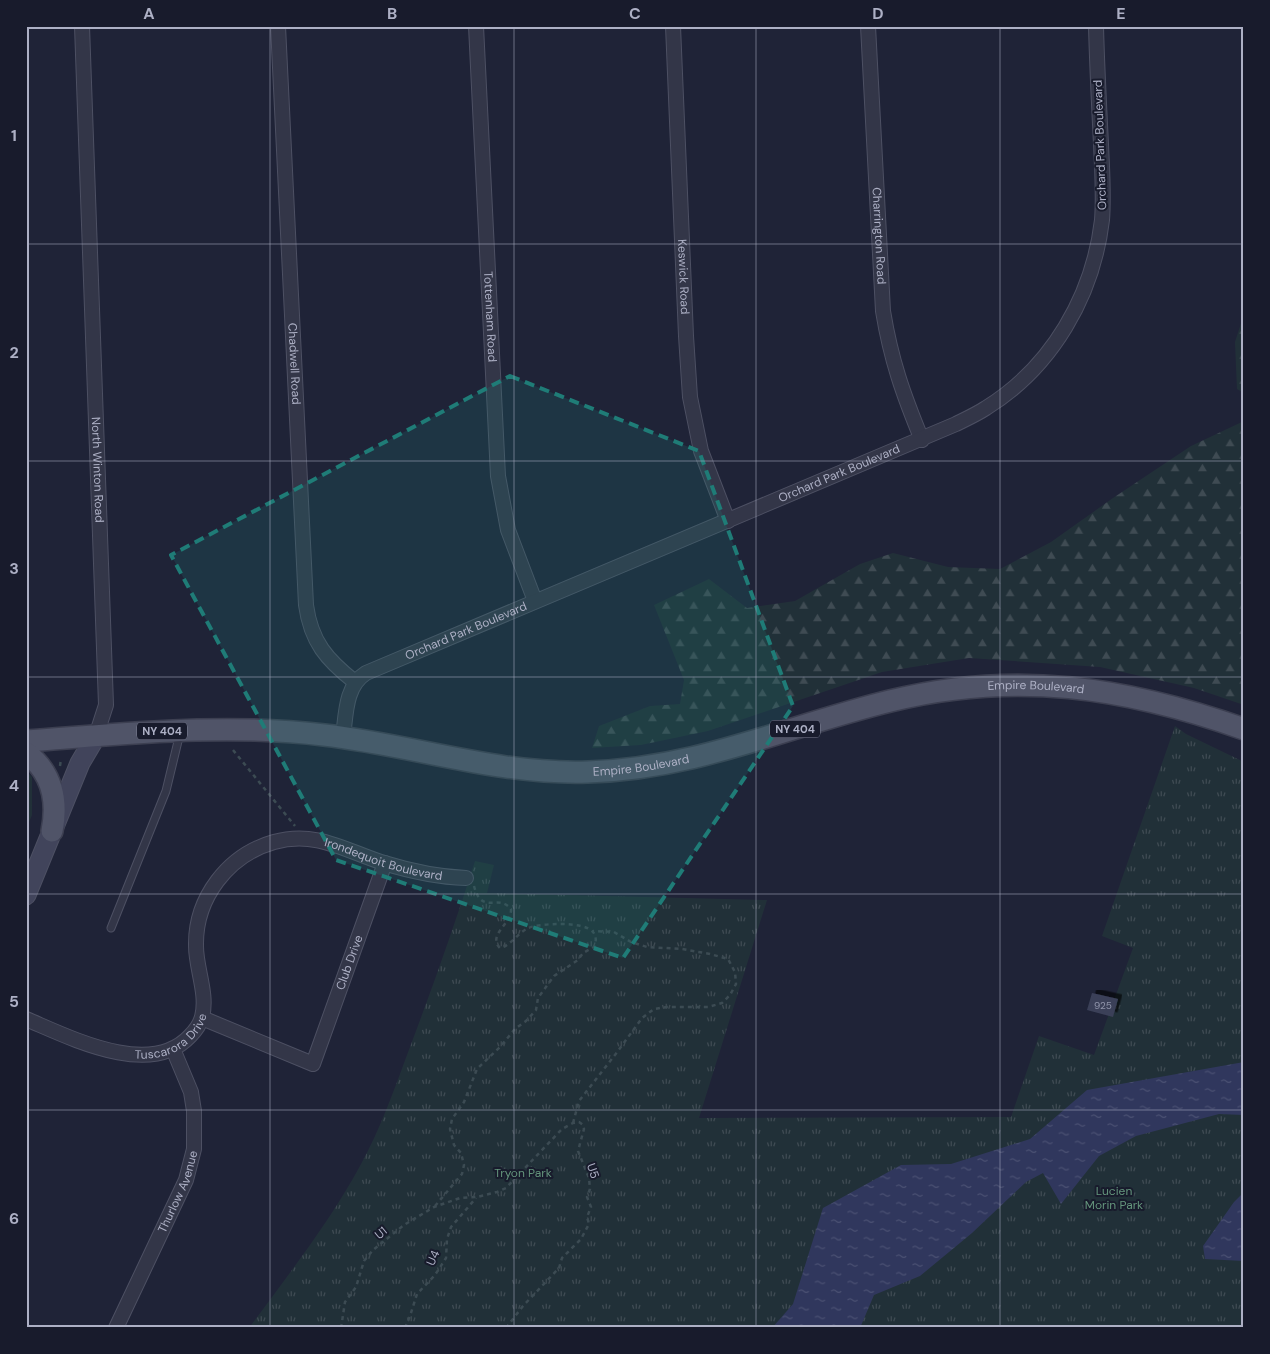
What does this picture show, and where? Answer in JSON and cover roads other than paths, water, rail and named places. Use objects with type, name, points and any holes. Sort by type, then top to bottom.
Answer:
[{"type":"main road","name":"Empire Boulevard","points":[[26,741],[181,731],[262,730],[343,737],[488,765],[525,770],[570,773],[629,770],[709,755],[865,707],[910,696],[954,689],[1020,685],[1064,686],[1130,696],[1180,708],[1244,729]]},
{"type":"main road","name":"North Winton Road","points":[[26,896],[80,763],[96,736]]},
{"type":"main road","points":[[26,754],[43,769],[52,788],[54,806],[52,831]]},
{"type":"street","name":"North Winton Road","points":[[82,26],[106,705],[96,736]]},
{"type":"street","name":"Chadwell Road","points":[[278,26],[306,605],[311,629],[322,651],[336,668],[355,682]]},
{"type":"street","name":"Tottenham Road","points":[[476,26],[498,476],[508,530],[535,601]]},
{"type":"street","name":"Keswick Road","points":[[673,26],[690,398],[701,451],[728,521]]},
{"type":"street","name":"Charrington Road","points":[[868,26],[883,311],[896,373],[922,440]]},
{"type":"street","name":"Orchard Park Boulevard","points":[[355,682],[371,671],[535,601],[922,440],[987,408],[1030,374],[1064,331],[1091,273],[1097,247],[1102,219],[1103,188],[1096,26]]},
{"type":"street","points":[[343,737],[350,692],[355,682]]},
{"type":"street","name":"Irondequoit Boulevard","points":[[202,1018],[203,1004],[196,945],[198,920],[204,901],[217,881],[232,865],[252,850],[275,842],[303,837],[325,841],[385,863],[426,873],[466,878]]},
{"type":"street","name":"Club Drive","points":[[313,1064],[385,863]]},
{"type":"street","name":"Tuscarora Drive","points":[[26,1020],[97,1048],[116,1053],[153,1054],[173,1049],[186,1040],[196,1030],[202,1018],[313,1064]]},
{"type":"street","name":"Thurlow Avenue","points":[[116,1328],[186,1180],[194,1149],[194,1111],[191,1092],[173,1049]]},
{"type":"lane","points":[[111,928],[166,791],[181,731]]},
{"type":"water","points":[[1244,1062],[1244,1115],[1219,1114],[1136,1136],[1099,1156],[1061,1204],[1043,1173],[1026,1182],[972,1233],[920,1276],[874,1295],[860,1328],[772,1328],[793,1304],[823,1208],[901,1165],[951,1164],[1030,1139],[1087,1090]]},
{"type":"water","points":[[1244,1192],[1244,1261],[1205,1259],[1203,1246],[1234,1202]]},
{"type":"park label","name":"Tryon Park","points":[[523,1173]]},
{"type":"park label","name":"Lucien Morin Park","points":[[1114,1198]]}]
